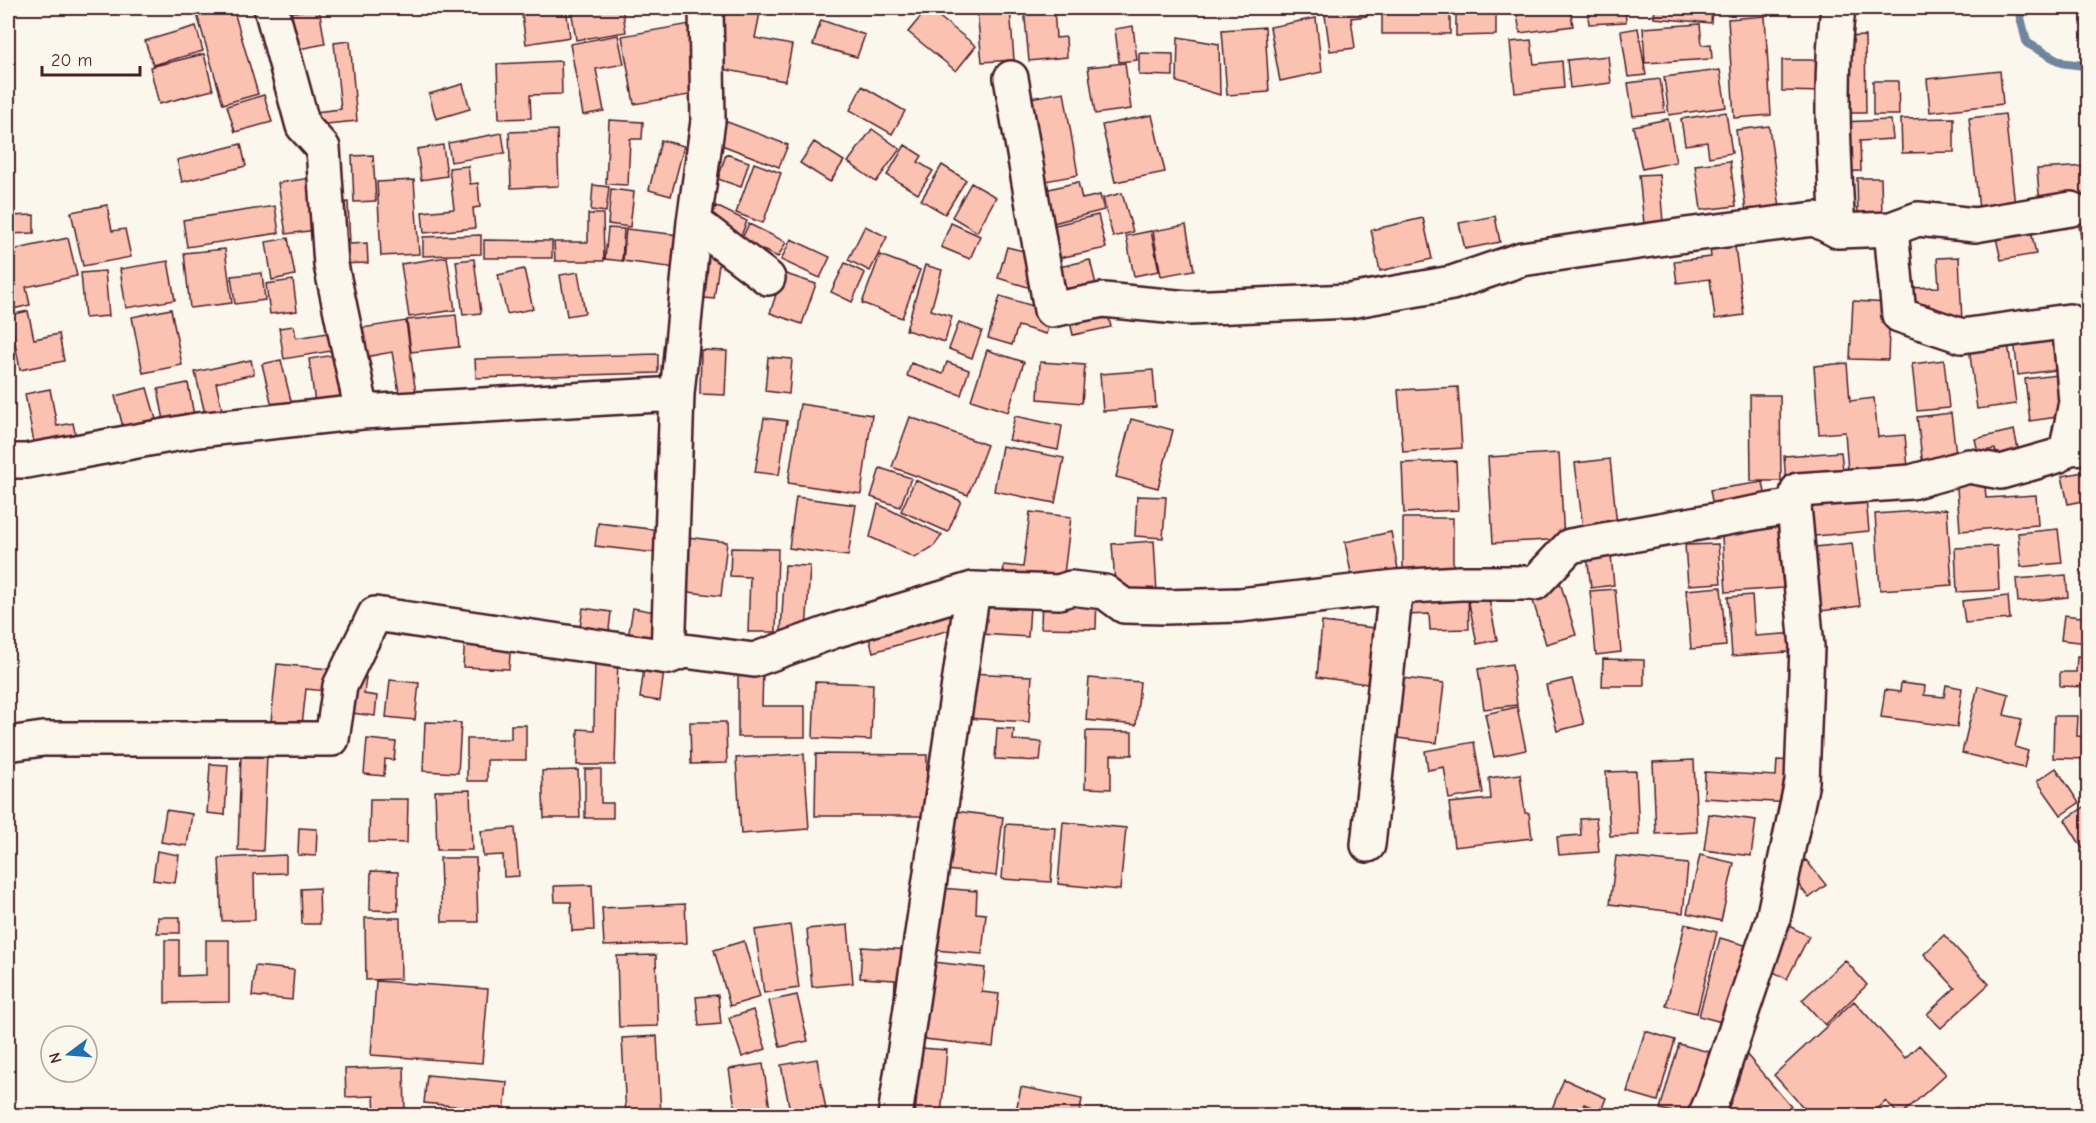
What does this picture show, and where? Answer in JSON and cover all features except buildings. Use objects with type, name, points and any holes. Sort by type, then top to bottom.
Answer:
[{"type":"street","points":[[271,8],[303,126],[323,148],[332,265],[362,412]]},
{"type":"street","points":[[668,657],[677,394],[694,222],[708,120],[706,8]]},
{"type":"street","points":[[1838,8],[1834,39],[1834,116],[1838,231]]},
{"type":"street","points":[[1011,78],[1051,310],[1103,300],[1188,308],[1350,301],[1452,283],[1522,259],[1686,235],[1815,219],[1838,231],[1891,229],[1918,219],[1975,225],[2071,209]]},
{"type":"street","points":[[694,222],[768,278]]},
{"type":"street","points":[[1705,1116],[1773,919],[1802,782],[1807,646],[1794,506],[1798,490],[1911,482],[1970,466],[2001,472],[2057,456],[2078,447],[2069,321],[1962,336],[1899,315],[1891,229]]},
{"type":"street","points":[[8,460],[26,461],[198,430],[362,412],[677,394]]},
{"type":"street","points":[[8,744],[44,739],[332,739],[340,686],[375,614],[668,657],[684,651],[754,660],[837,630],[973,589],[1059,592],[1071,588],[1105,592],[1124,606],[1165,608],[1240,605],[1396,587],[1460,583],[1535,583],[1570,546],[1794,506]]},
{"type":"street","points":[[1368,845],[1396,587]]},
{"type":"street","points":[[895,1116],[973,589]]},
{"type":"waterway","points":[[2018,8],[2027,43],[2063,63],[2088,66]]}]
